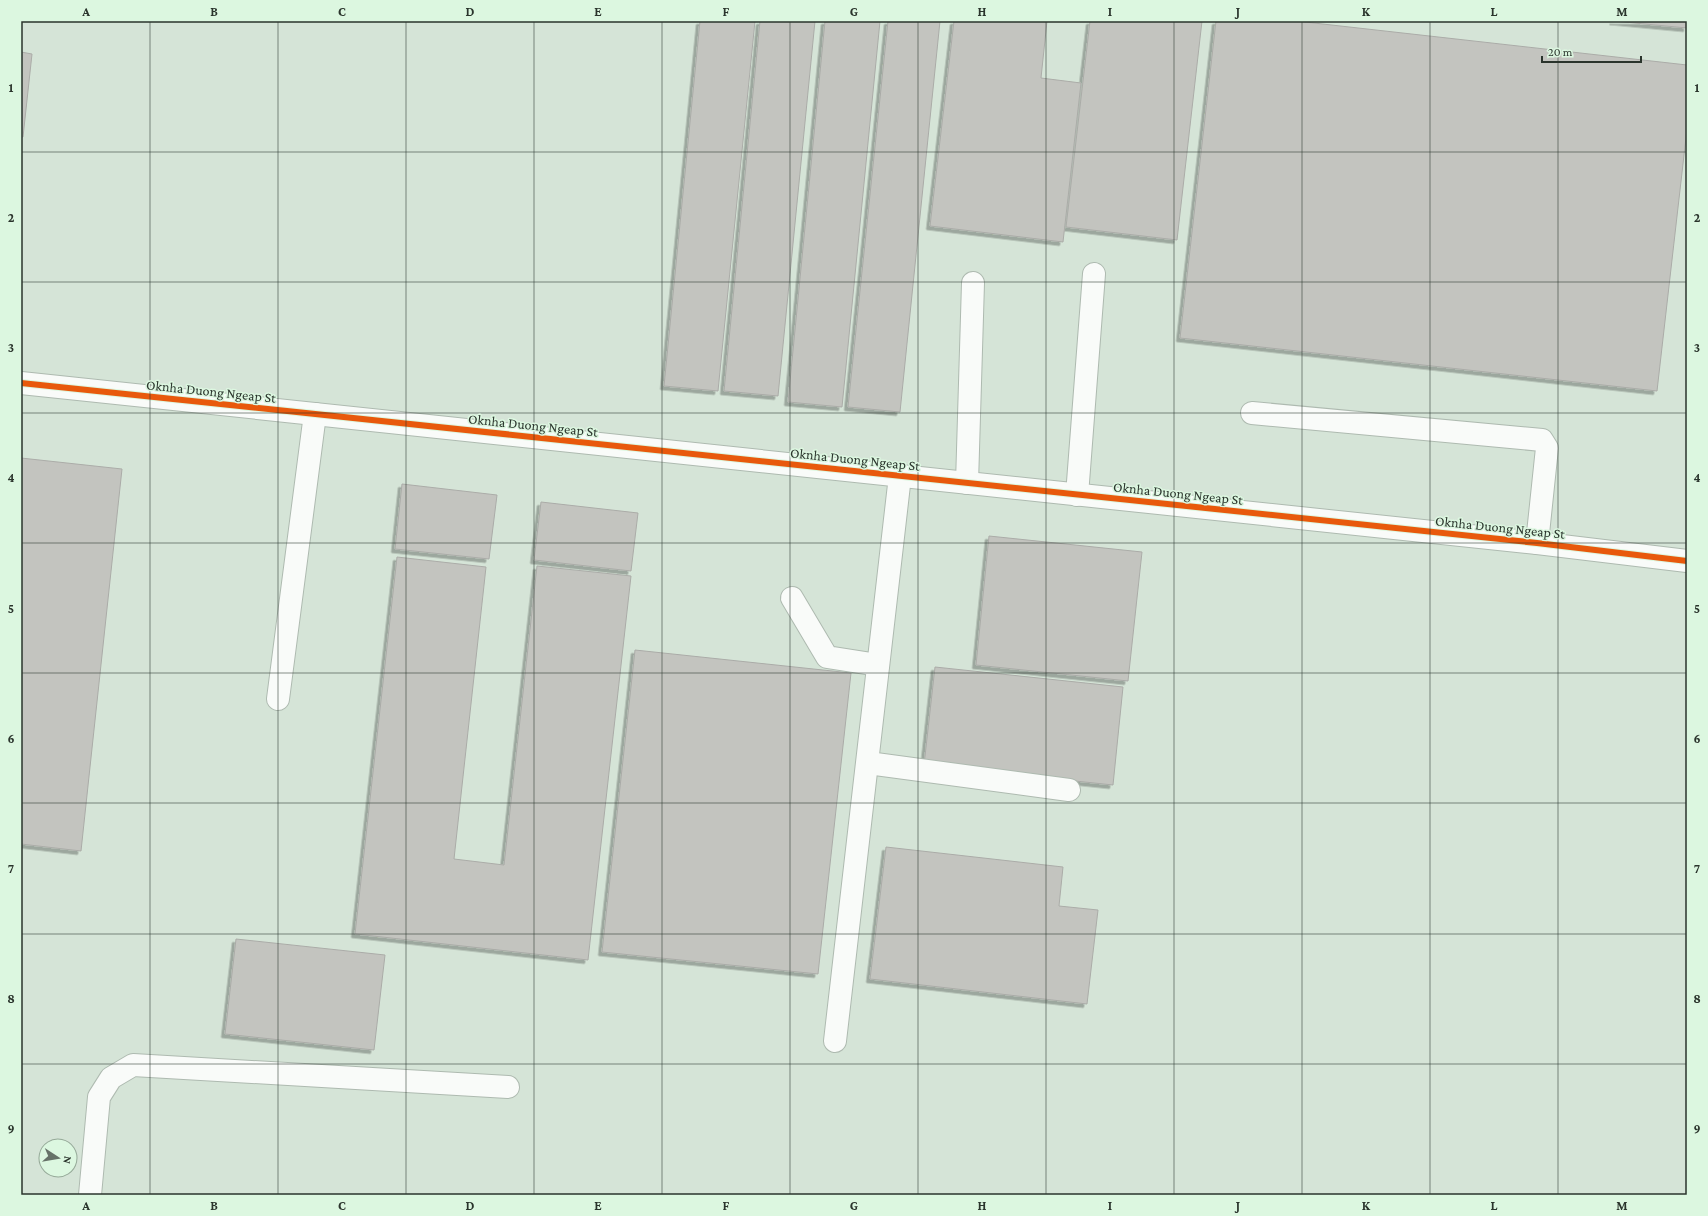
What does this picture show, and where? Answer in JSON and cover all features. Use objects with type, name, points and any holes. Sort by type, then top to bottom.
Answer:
[{"type":"street","points":[[1077,495],[1094,274]]},
{"type":"street","points":[[967,483],[972,283]]},
{"type":"street","name":"Oknha Duong Ngeap St","points":[[21,383],[1537,543],[1687,561]]},
{"type":"street","points":[[1252,413],[1542,440],[1546,444],[1547,448],[1537,543]]},
{"type":"street","points":[[278,699],[314,414]]},
{"type":"street","points":[[835,1042],[900,476]]},
{"type":"street","points":[[792,598],[827,657],[878,665]]},
{"type":"street","points":[[868,763],[1069,790]]},
{"type":"street","points":[[90,1195],[99,1097],[111,1078],[132,1065],[508,1087]]},
{"type":"building","points":[[700,21],[755,21],[718,391],[664,386]]},
{"type":"building","points":[[760,21],[815,21],[778,396],[724,391]]},
{"type":"building","points":[[825,21],[880,21],[842,407],[788,402]]},
{"type":"building","points":[[888,21],[940,21],[900,412],[848,407]]},
{"type":"building","points":[[954,21],[1047,21],[1041,78],[1081,83],[1063,242],[930,226]]},
{"type":"building","points":[[1090,21],[1202,21],[1177,240],[1066,227]]},
{"type":"building","points":[[1216,21],[1296,21],[1687,65],[1687,129],[1657,391],[1180,338]]},
{"type":"building","points":[[1613,21],[1687,21],[1687,28]]},
{"type":"building","points":[[21,52],[32,54],[23,137],[21,137]]},
{"type":"building","points":[[21,458],[122,469],[81,851],[21,844]]},
{"type":"building","points":[[402,484],[497,495],[489,559],[395,549]]},
{"type":"building","points":[[541,502],[638,513],[631,571],[534,560]]},
{"type":"building","points":[[989,536],[1142,552],[1128,681],[976,665]]},
{"type":"building","points":[[397,557],[486,567],[454,859],[504,865],[537,566],[631,576],[588,960],[355,934]]},
{"type":"building","points":[[635,650],[851,673],[818,974],[602,952]]},
{"type":"building","points":[[935,667],[1123,687],[1113,785],[924,765]]},
{"type":"building","points":[[886,847],[1063,867],[1059,906],[1098,910],[1087,1004],[870,979]]},
{"type":"building","points":[[236,939],[385,955],[374,1050],[225,1034]]},
{"type":"cycle path","points":[[21,383],[1537,543],[1687,561]]}]
